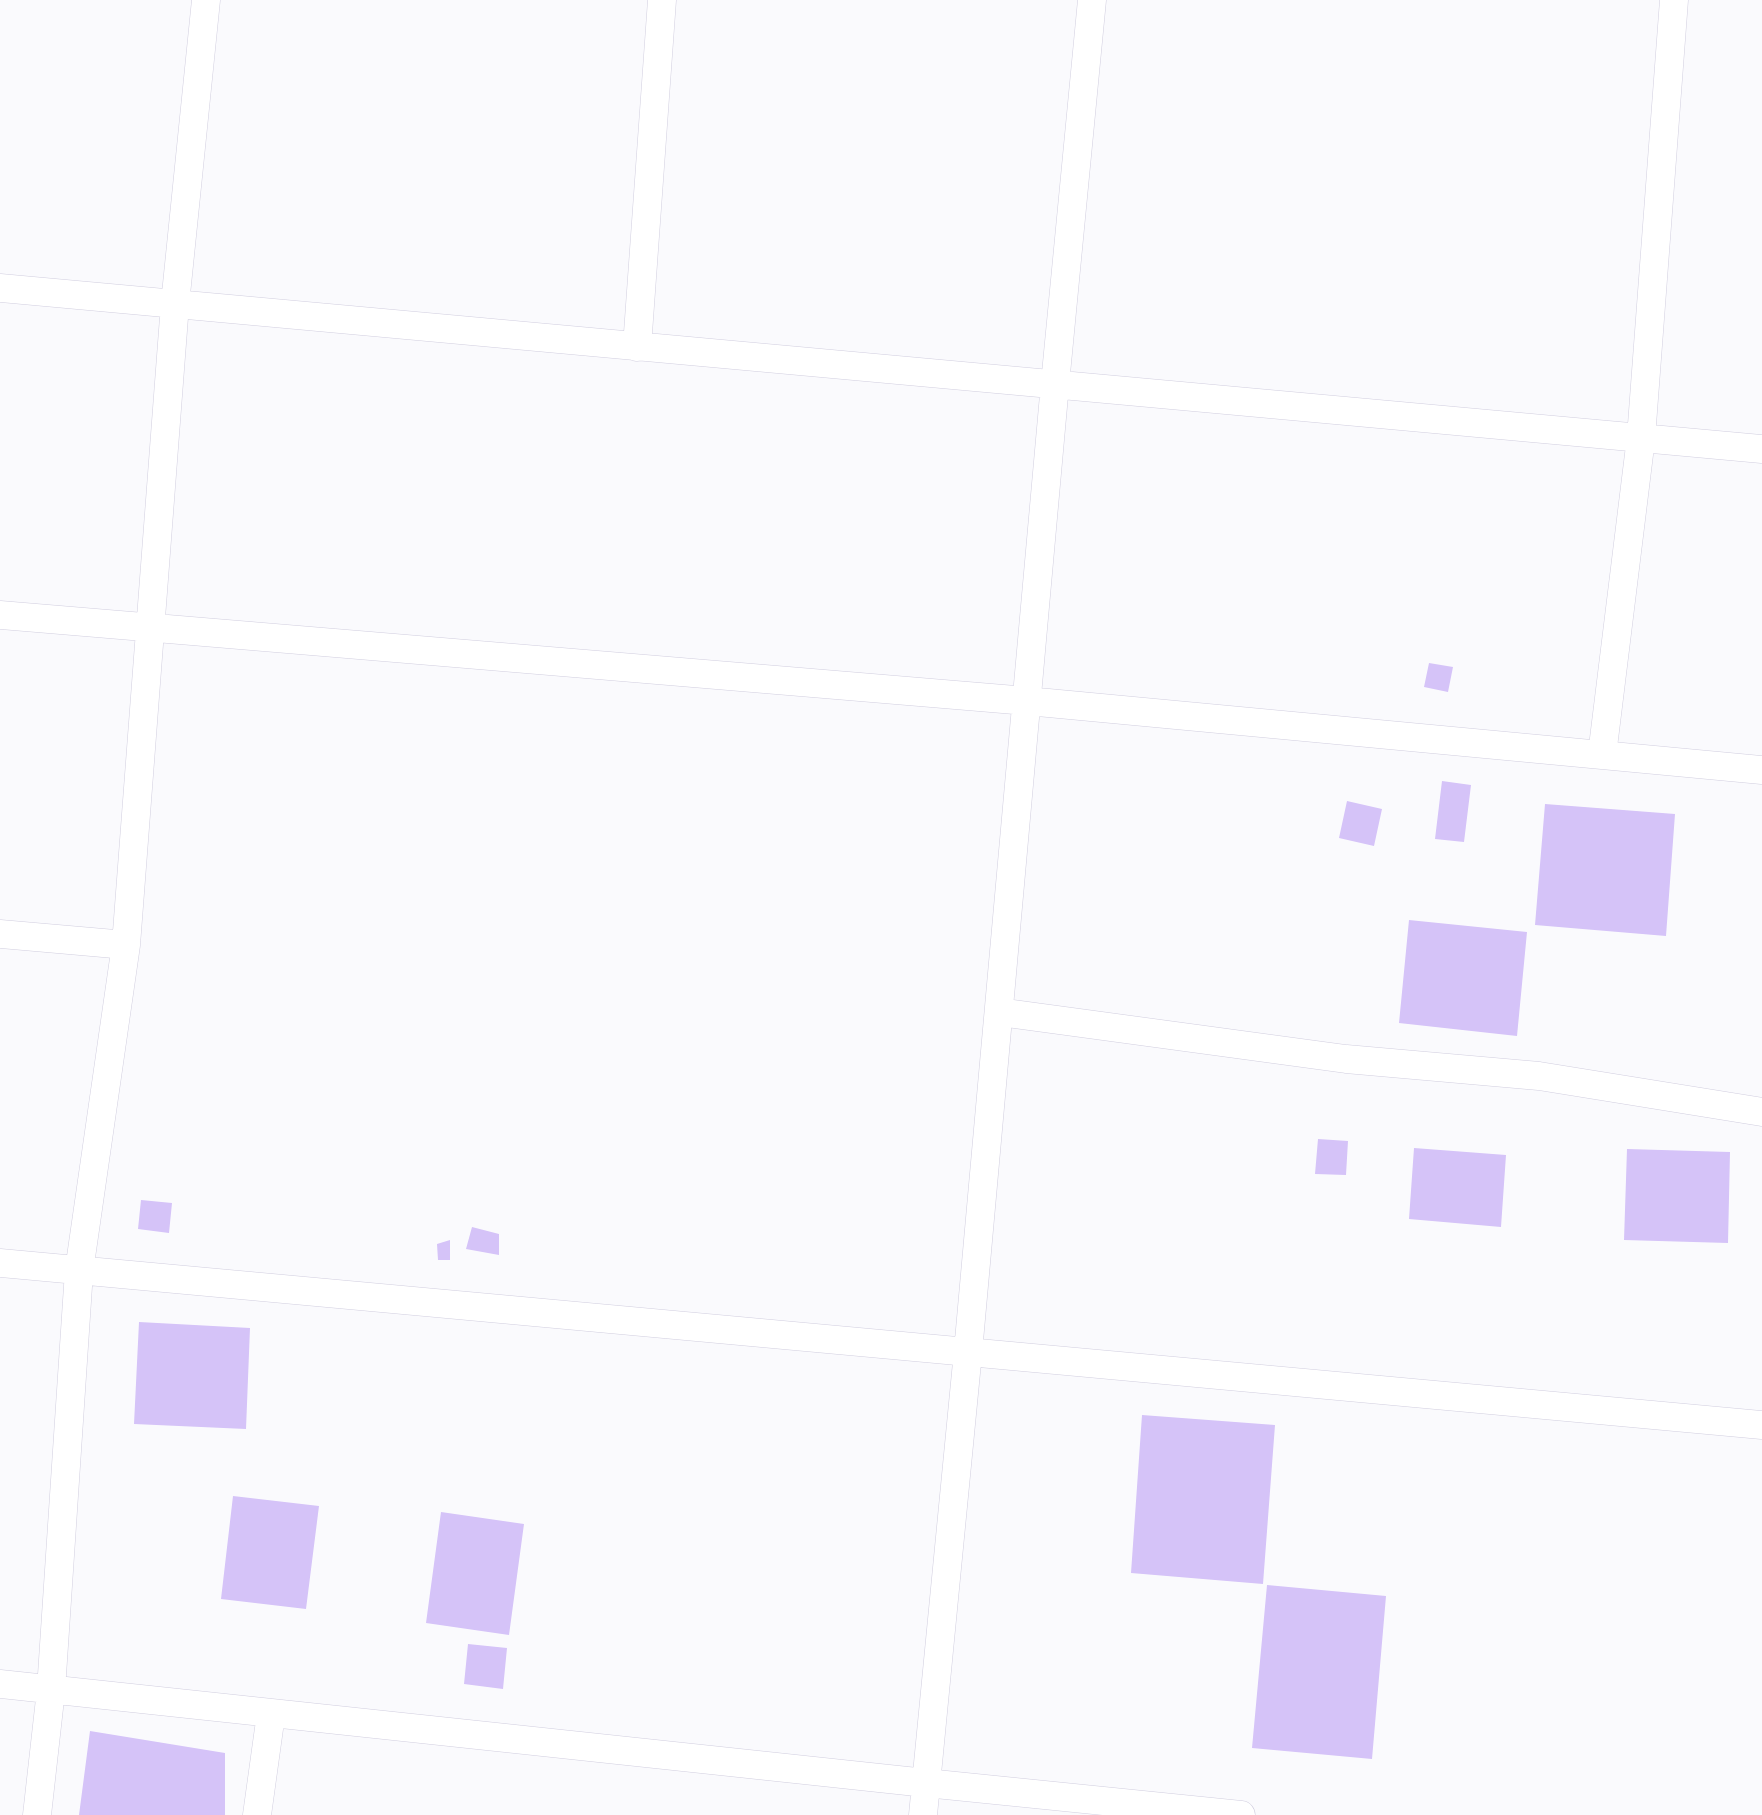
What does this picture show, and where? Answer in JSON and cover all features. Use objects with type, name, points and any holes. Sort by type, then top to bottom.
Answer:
[{"type":"street","points":[[38,1815],[51,1690],[79,1271],[126,945],[175,304],[206,0]]},
{"type":"street","points":[[637,347],[662,0]]},
{"type":"street","points":[[923,1815],[968,1352],[1055,384],[1092,0]]},
{"type":"street","points":[[1602,755],[1641,438],[1674,0]]},
{"type":"street","points":[[0,288],[1762,449]]},
{"type":"street","points":[[0,615],[1026,701],[1762,770]]},
{"type":"street","points":[[0,934],[126,945]]},
{"type":"street","points":[[999,1012],[1346,1059],[1539,1076],[1762,1112]]},
{"type":"street","points":[[0,1263],[1762,1425]]},
{"type":"street","points":[[0,1684],[1241,1815]]},
{"type":"street","points":[[257,1815],[271,1714]]},
{"type":"building","points":[[1429,663],[1453,667],[1448,692],[1424,687]]},
{"type":"building","points":[[1442,781],[1471,785],[1464,842],[1435,839]]},
{"type":"building","points":[[1347,801],[1382,809],[1374,846],[1339,838]]},
{"type":"building","points":[[1545,804],[1675,814],[1666,936],[1535,925]]},
{"type":"building","points":[[1409,920],[1527,932],[1517,1036],[1399,1023]]},
{"type":"building","points":[[1318,1139],[1348,1141],[1346,1175],[1315,1174]]},
{"type":"building","points":[[1414,1148],[1506,1155],[1501,1227],[1409,1219]]},
{"type":"building","points":[[1627,1149],[1730,1152],[1728,1243],[1624,1240]]},
{"type":"building","points":[[141,1200],[172,1203],[169,1233],[138,1229]]},
{"type":"building","points":[[472,1227],[499,1234],[499,1255],[466,1249]]},
{"type":"building","points":[[450,1240],[450,1260],[438,1260],[437,1244]]},
{"type":"building","points":[[139,1322],[250,1328],[246,1429],[134,1424]]},
{"type":"building","points":[[1142,1415],[1275,1425],[1263,1584],[1131,1573]]},
{"type":"building","points":[[233,1496],[319,1506],[306,1609],[221,1599]]},
{"type":"building","points":[[441,1512],[524,1524],[509,1635],[426,1623]]},
{"type":"building","points":[[1267,1585],[1386,1596],[1372,1759],[1252,1748]]},
{"type":"building","points":[[468,1644],[507,1648],[503,1689],[464,1684]]},
{"type":"building","points":[[90,1731],[225,1753],[225,1815],[79,1815]]}]
